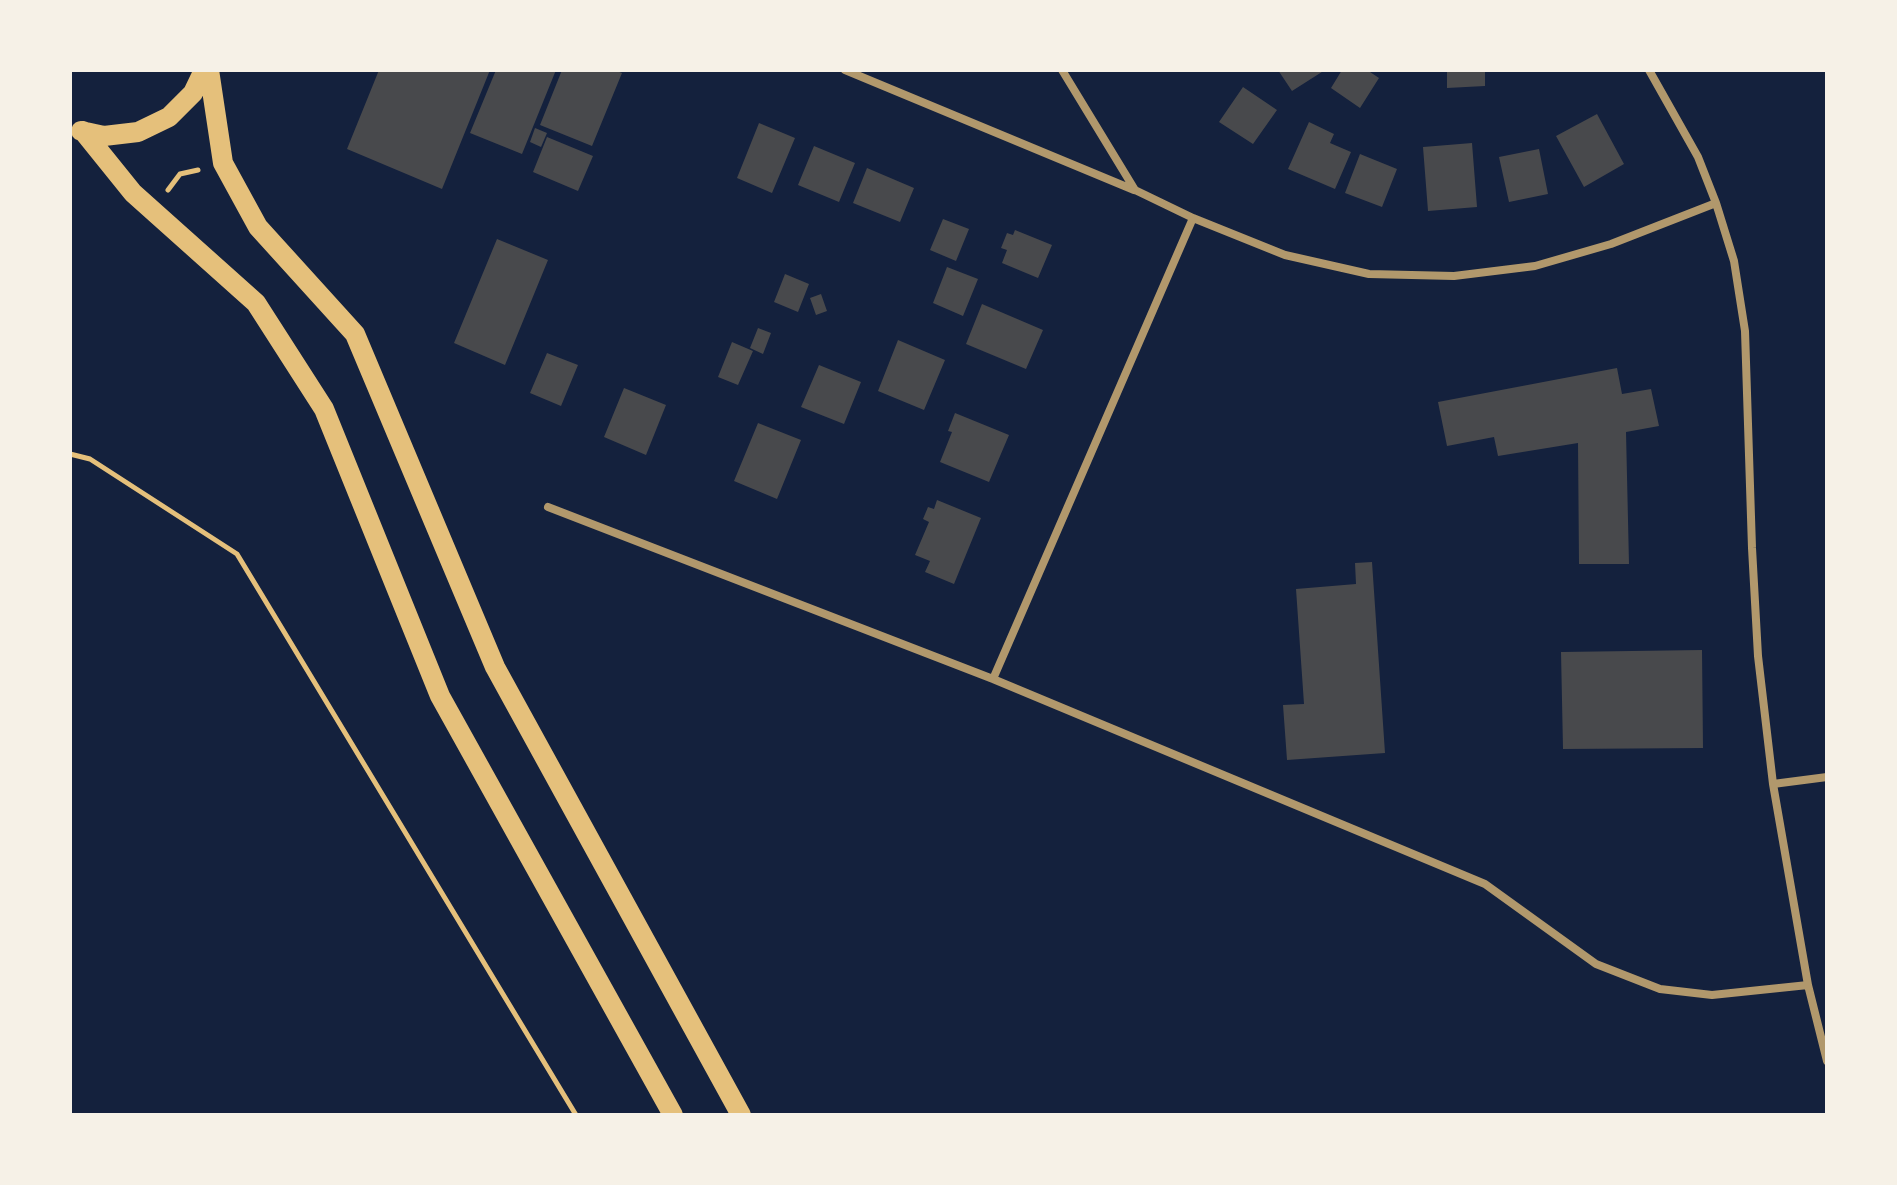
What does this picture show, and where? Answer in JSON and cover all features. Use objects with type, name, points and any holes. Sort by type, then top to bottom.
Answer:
[{"type":"main road","points":[[76,130],[104,136],[138,132],[169,117],[193,93],[207,70]]},
{"type":"main road","points":[[207,70],[223,163],[258,227],[355,334],[495,667],[741,1115]]},
{"type":"main road","points":[[76,130],[133,193],[256,303],[324,409],[440,696],[673,1115]]},
{"type":"street","points":[[845,70],[1285,255],[1369,274],[1454,276],[1535,266],[1611,244],[1716,203]]},
{"type":"street","points":[[1062,70],[1135,190]]},
{"type":"street","points":[[1662,70],[1651,73],[1698,157],[1734,261],[1745,331],[1757,641],[1773,784],[1808,985],[1827,1061]]},
{"type":"street","points":[[993,679],[1193,218]]},
{"type":"street","points":[[548,507],[993,679],[1485,884],[1596,964],[1660,989],[1712,995],[1808,985]]},
{"type":"street","points":[[1773,784],[1827,777]]},
{"type":"path","points":[[165,193],[180,174],[200,169]]},
{"type":"path","points":[[70,454],[90,459],[237,554],[576,1115]]},
{"type":"building","points":[[379,70],[490,70],[442,189],[347,149]]},
{"type":"building","points":[[496,70],[556,70],[522,154],[470,133]]},
{"type":"building","points":[[562,70],[614,70],[622,73],[592,146],[540,125]]},
{"type":"building","points":[[1278,70],[1325,70],[1292,91]]},
{"type":"building","points":[[1342,70],[1367,70],[1379,78],[1360,108],[1331,88]]},
{"type":"building","points":[[1447,70],[1485,70],[1485,86],[1447,88]]},
{"type":"building","points":[[1243,87],[1277,110],[1253,144],[1219,122]]},
{"type":"building","points":[[1597,114],[1624,164],[1584,187],[1556,136]]},
{"type":"building","points":[[1309,122],[1334,134],[1330,143],[1351,152],[1335,189],[1288,169]]},
{"type":"building","points":[[759,123],[795,138],[772,193],[737,178]]},
{"type":"building","points":[[535,128],[547,133],[541,147],[530,142]]},
{"type":"building","points":[[547,137],[593,156],[578,191],[533,172]]},
{"type":"building","points":[[1472,143],[1477,207],[1428,211],[1423,147]]},
{"type":"building","points":[[814,146],[855,163],[839,202],[798,185]]},
{"type":"building","points":[[1539,149],[1548,194],[1509,202],[1499,157]]},
{"type":"building","points":[[1360,154],[1397,169],[1382,207],[1345,193]]},
{"type":"building","points":[[867,168],[914,188],[900,222],[853,203]]},
{"type":"building","points":[[943,219],[969,229],[956,261],[930,250]]},
{"type":"building","points":[[1015,230],[1052,245],[1038,278],[1002,263],[1007,250],[1001,248],[1007,233],[1013,235]]},
{"type":"building","points":[[497,239],[548,260],[505,365],[454,343]]},
{"type":"building","points":[[947,267],[978,279],[963,316],[933,303]]},
{"type":"building","points":[[785,274],[809,284],[798,312],[774,302]]},
{"type":"building","points":[[821,294],[827,311],[816,315],[810,298]]},
{"type":"building","points":[[982,304],[1043,330],[1026,369],[966,344]]},
{"type":"building","points":[[758,328],[771,333],[763,354],[750,348]]},
{"type":"building","points":[[898,340],[945,360],[924,410],[878,391]]},
{"type":"building","points":[[732,342],[753,351],[738,385],[718,377]]},
{"type":"building","points":[[547,353],[578,365],[561,406],[530,393]]},
{"type":"building","points":[[819,365],[861,382],[844,424],[801,407]]},
{"type":"building","points":[[1617,368],[1622,394],[1651,389],[1659,426],[1626,432],[1629,564],[1579,564],[1578,443],[1498,456],[1494,437],[1447,446],[1438,402]]},
{"type":"building","points":[[624,388],[666,405],[646,455],[604,437]]},
{"type":"building","points":[[955,413],[1009,435],[989,482],[940,462],[952,432],[948,431]]},
{"type":"building","points":[[758,423],[801,440],[777,499],[734,481]]},
{"type":"building","points":[[937,500],[981,518],[954,584],[925,572],[930,561],[915,555],[929,522],[923,519],[928,507],[934,509]]},
{"type":"building","points":[[1372,562],[1385,753],[1287,760],[1283,705],[1304,704],[1296,589],[1356,584],[1355,563]]},
{"type":"building","points":[[1702,650],[1703,748],[1563,749],[1561,652]]}]
